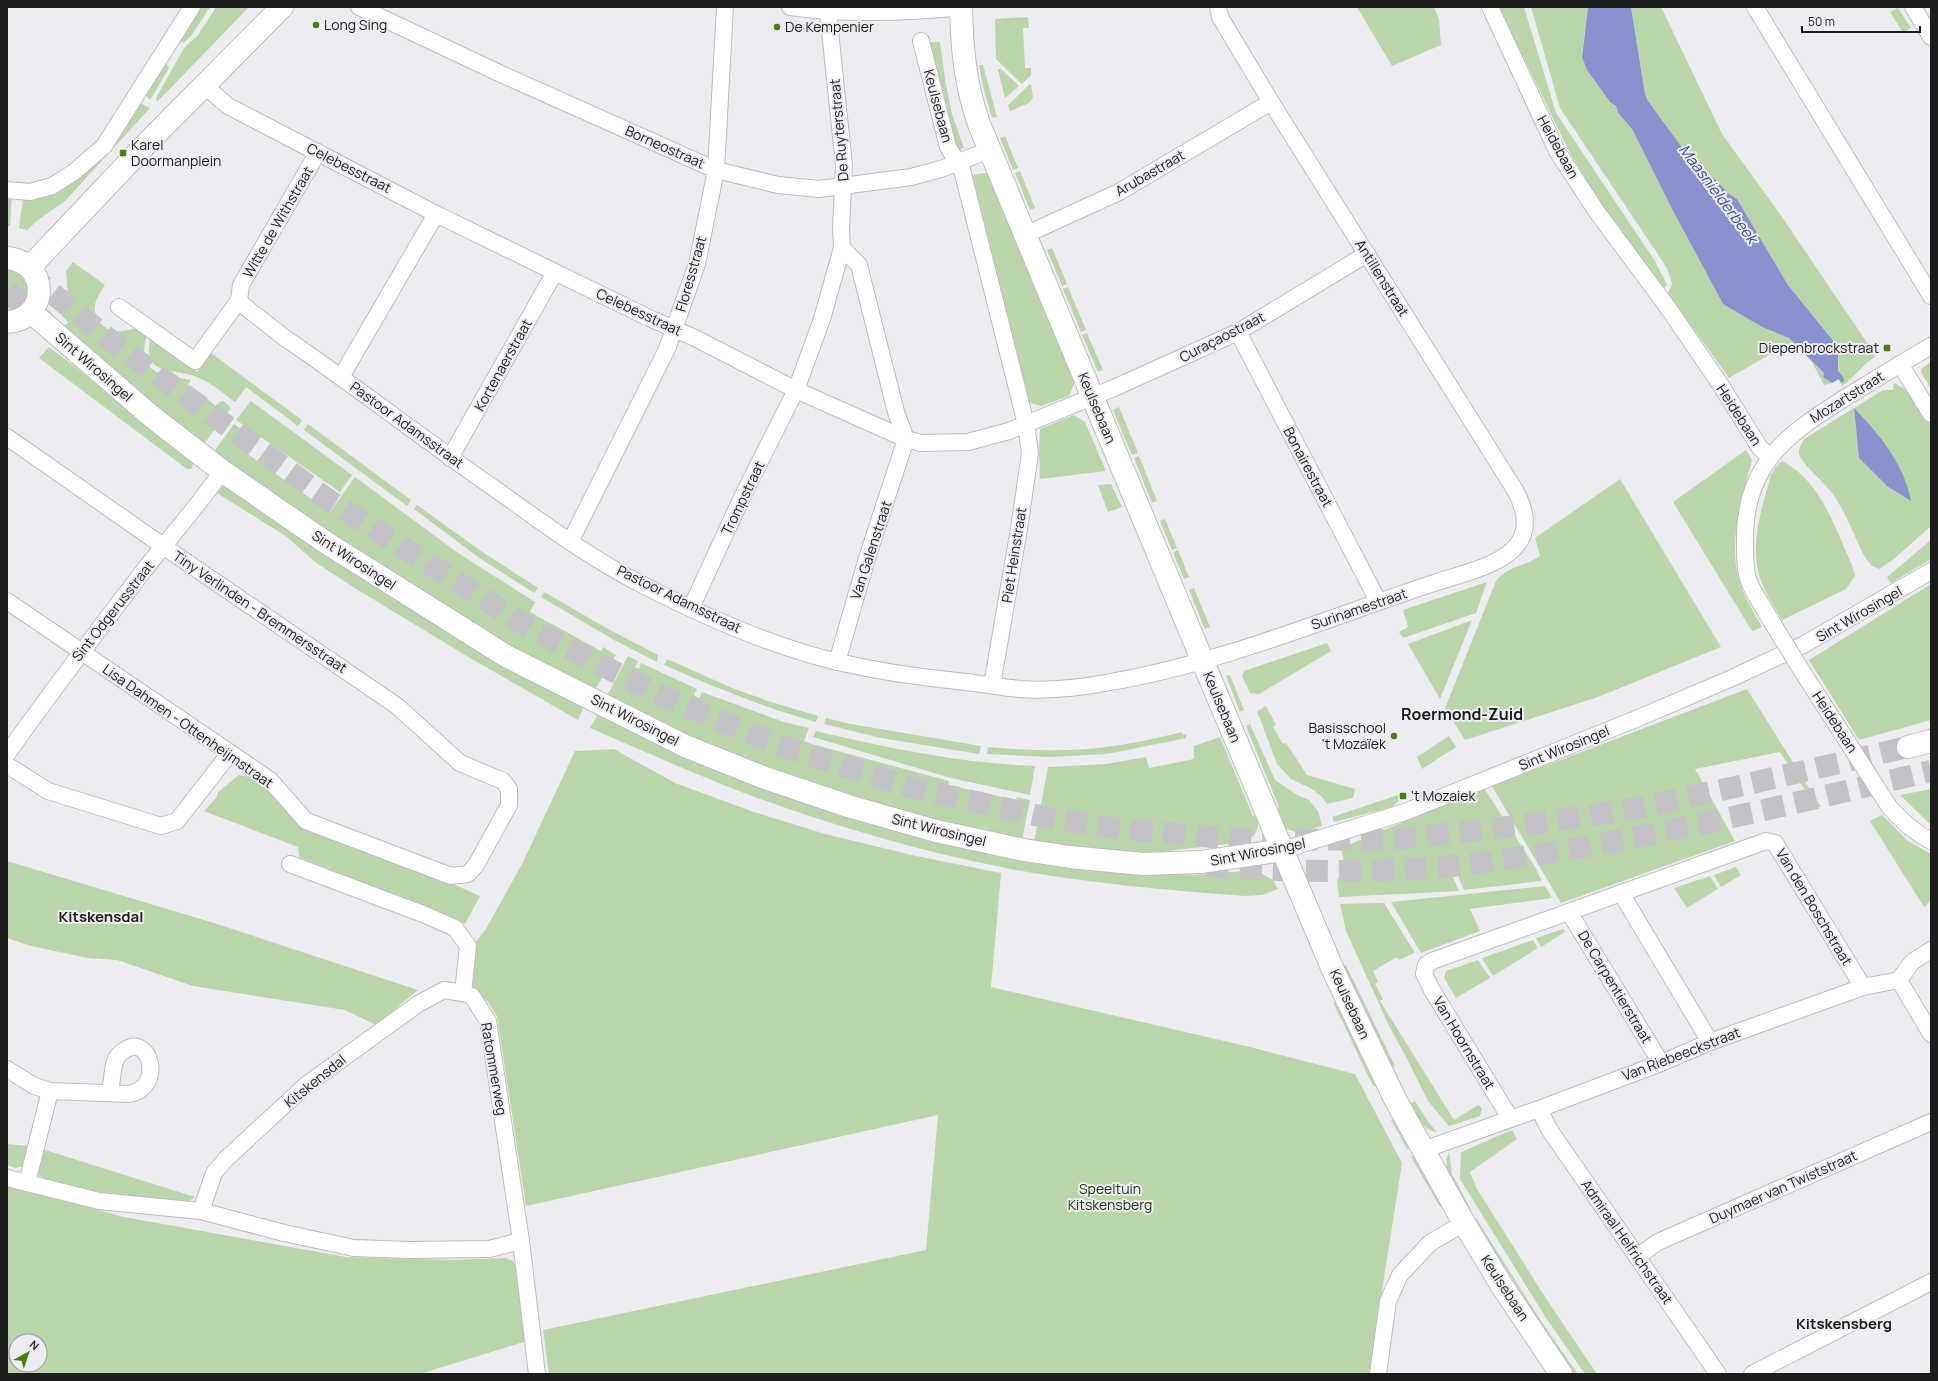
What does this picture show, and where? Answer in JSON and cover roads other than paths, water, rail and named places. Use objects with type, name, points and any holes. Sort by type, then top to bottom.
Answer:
[{"type":"main road","points":[[30,266],[151,139],[282,7]]},
{"type":"main road","name":"Keulsebaan","points":[[961,7],[962,50],[966,76],[971,100],[989,150],[1336,977],[1395,1099],[1464,1223],[1502,1286],[1561,1374]]},
{"type":"main road","points":[[7,258],[22,261],[30,266],[37,277],[40,290],[38,299],[30,312],[23,318],[7,322]]},
{"type":"main road","name":"Sint Wirosingel","points":[[30,312],[146,412],[222,471],[325,542],[506,656],[684,746],[765,778],[848,806],[929,829],[1024,850],[1070,857],[1143,864],[1201,862],[1283,850]]},
{"type":"main road","points":[[1908,747],[1931,741]]},
{"type":"street","points":[[12,191],[42,190],[52,186],[74,172],[104,146],[192,7]]},
{"type":"street","name":"Borneostraat","points":[[359,7],[499,73],[716,170],[778,185],[819,189],[911,177],[989,150]]},
{"type":"street","name":"Floresstraat","points":[[570,542],[667,350],[697,264],[716,170],[725,7]]},
{"type":"street","points":[[790,7],[828,12],[919,11],[961,7]]},
{"type":"street","name":"Antillenstraat","points":[[1218,7],[1220,17],[1271,102],[1522,502],[1526,519],[1524,531],[1521,539],[1512,551]]},
{"type":"street","name":"Heidebaan","points":[[1490,7],[1557,151],[1597,212],[1671,312],[1720,384],[1760,448],[1770,457],[1759,475],[1751,497],[1746,525],[1745,552],[1748,579],[1767,614],[1800,668],[1890,808],[1903,822],[1921,836],[1931,841]]},
{"type":"street","points":[[1755,7],[1931,296]]},
{"type":"street","points":[[1913,7],[1931,37]]},
{"type":"street","name":"De Ruyterstraat","points":[[796,390],[822,319],[842,248],[841,230],[844,165],[828,12]]},
{"type":"street","name":"Keulsebaan","points":[[921,41],[948,147],[962,170],[1026,424]]},
{"type":"street","name":"Celebesstraat","points":[[205,86],[228,106],[436,214],[674,329],[796,390],[906,439],[921,443],[968,442],[1009,431],[1092,396]]},
{"type":"street","name":"Arubastraat","points":[[1025,235],[1119,192],[1271,102]]},
{"type":"street","name":"Witte de Withstraat","points":[[119,307],[195,362],[239,296],[241,285],[318,152]]},
{"type":"street","points":[[341,377],[436,214]]},
{"type":"street","points":[[842,248],[859,265],[896,412],[906,439]]},
{"type":"street","name":"Curaçaostraat","points":[[1092,396],[1114,388],[1238,332],[1367,254]]},
{"type":"street","name":"Kortenaerstraat","points":[[450,458],[555,272]]},
{"type":"street","name":"Pastoor Adamsstraat","points":[[239,296],[244,306],[285,338],[341,377],[450,458],[570,542],[639,583],[691,608],[761,638],[837,662],[921,678],[1021,689],[1064,688],[1104,684],[1203,662]]},
{"type":"street","name":"Bonairestraat","points":[[1238,332],[1378,601]]},
{"type":"street","name":"Mozartstraat","points":[[1770,457],[1778,447],[1811,420],[1931,346]]},
{"type":"street","points":[[1900,364],[1931,414]]},
{"type":"street","name":"Trompstraat","points":[[691,608],[744,493],[796,390]]},
{"type":"street","name":"Piet Heinstraat","points":[[992,685],[1019,529],[1030,453],[1026,424]]},
{"type":"street","name":"Tiny Verlinden - Bremmersstraat","points":[[7,437],[397,706],[460,763],[504,781],[509,789],[509,805],[480,858],[468,874],[461,876]]},
{"type":"street","name":"Van Galenstraat","points":[[837,662],[868,555],[906,439]]},
{"type":"street","name":"Sint Odgerusstraat","points":[[7,754],[80,652],[163,546],[208,492],[222,471]]},
{"type":"street","name":"Surinamestraat","points":[[1203,662],[1226,656],[1378,601],[1492,564],[1512,551]]},
{"type":"street","name":"Sint Wirosingel","points":[[1283,850],[1405,812],[1636,720],[1804,645],[1931,571]]},
{"type":"street","name":"Lisa Dahmen - Ottenheijmstraat","points":[[7,601],[270,780],[306,821],[451,876],[461,876]]},
{"type":"street","points":[[7,765],[48,791],[161,826],[178,821],[230,753]]},
{"type":"street","name":"Van den Boschstraat","points":[[1426,965],[1442,957],[1766,841],[1775,843],[1863,987]]},
{"type":"street","points":[[290,864],[454,928],[468,946],[463,993]]},
{"type":"street","points":[[1621,893],[1710,1042]]},
{"type":"street","name":"De Carpentierstraat","points":[[1569,912],[1661,1063]]},
{"type":"street","points":[[1931,950],[1912,962],[1899,980],[1931,1034]]},
{"type":"street","name":"Van Hoornstraat","points":[[1426,965],[1424,974],[1432,990],[1510,1118]]},
{"type":"street","name":"Van Riebeeckstraat","points":[[1423,1150],[1661,1063],[1710,1042],[1863,987],[1899,980]]},
{"type":"street","name":"Kitskensdal","points":[[201,1211],[214,1173],[226,1159],[306,1085],[418,1004],[444,990],[463,993]]},
{"type":"street","name":"Ratommerweg","points":[[463,993],[472,996],[488,1021],[521,1241],[537,1374]]},
{"type":"street","points":[[7,1069],[34,1086],[50,1091],[110,1093]]},
{"type":"street","points":[[27,1183],[50,1091]]},
{"type":"street","name":"Admiraal Helfrichstraat","points":[[1538,1109],[1549,1129],[1718,1374]]},
{"type":"street","name":"Duymaer van Twiststraat","points":[[1637,1257],[1658,1242],[1931,1122]]},
{"type":"street","points":[[7,1178],[99,1201],[201,1211],[284,1233],[354,1248],[409,1250],[489,1249],[521,1241]]},
{"type":"street","points":[[1378,1374],[1388,1301],[1400,1275],[1430,1243],[1464,1223]]},
{"type":"street","points":[[1752,1374],[1931,1282]]},
{"type":"water","points":[[1588,7],[1631,7],[1645,94],[1648,101],[1692,161],[1717,181],[1728,193],[1737,199],[1788,285],[1836,344],[1838,351],[1839,379],[1832,383],[1823,377],[1824,373],[1789,338],[1762,327],[1723,304],[1672,209],[1632,129],[1618,113],[1616,106],[1610,102],[1587,70],[1582,57]]},
{"type":"water","points":[[1854,408],[1889,450],[1903,475],[1908,487],[1911,501],[1887,486],[1859,458]]},
{"type":"waterway","name":"Maasnielderbeek","points":[[1835,370],[1842,380]]},
{"type":"tunnel","points":[[27,273],[119,347],[330,501],[533,630],[662,696],[778,745],[909,787],[1049,818],[1122,829],[1235,839],[1390,840],[1525,825],[1639,808],[1908,747]]},
{"type":"tunnel","points":[[7,291],[46,323]]},
{"type":"tunnel","points":[[1207,866],[1272,870],[1371,871],[1469,864],[1585,847],[1643,836],[1931,771]]},
{"type":"place","name":"Long Sing","points":[[316,25]]},
{"type":"place","name":"De Kempenier","points":[[777,27]]},
{"type":"place","name":"Karel Doormanplein","points":[[123,153]]},
{"type":"place","name":"Diepenbrockstraat","points":[[1887,348]]},
{"type":"place","name":"Basisschool 't Mozaïek","points":[[1394,736]]},
{"type":"place","name":"'t Mozaiek","points":[[1403,796]]},
{"type":"district","name":"Roermond-Zuid","points":[[1462,714]]},
{"type":"district","name":"Kitskensdal","points":[[101,917]]},
{"type":"district","name":"Kitskensberg","points":[[1844,1324]]},
{"type":"park label","name":"Speeltuin Kitskensberg","points":[[1110,1198]]}]
